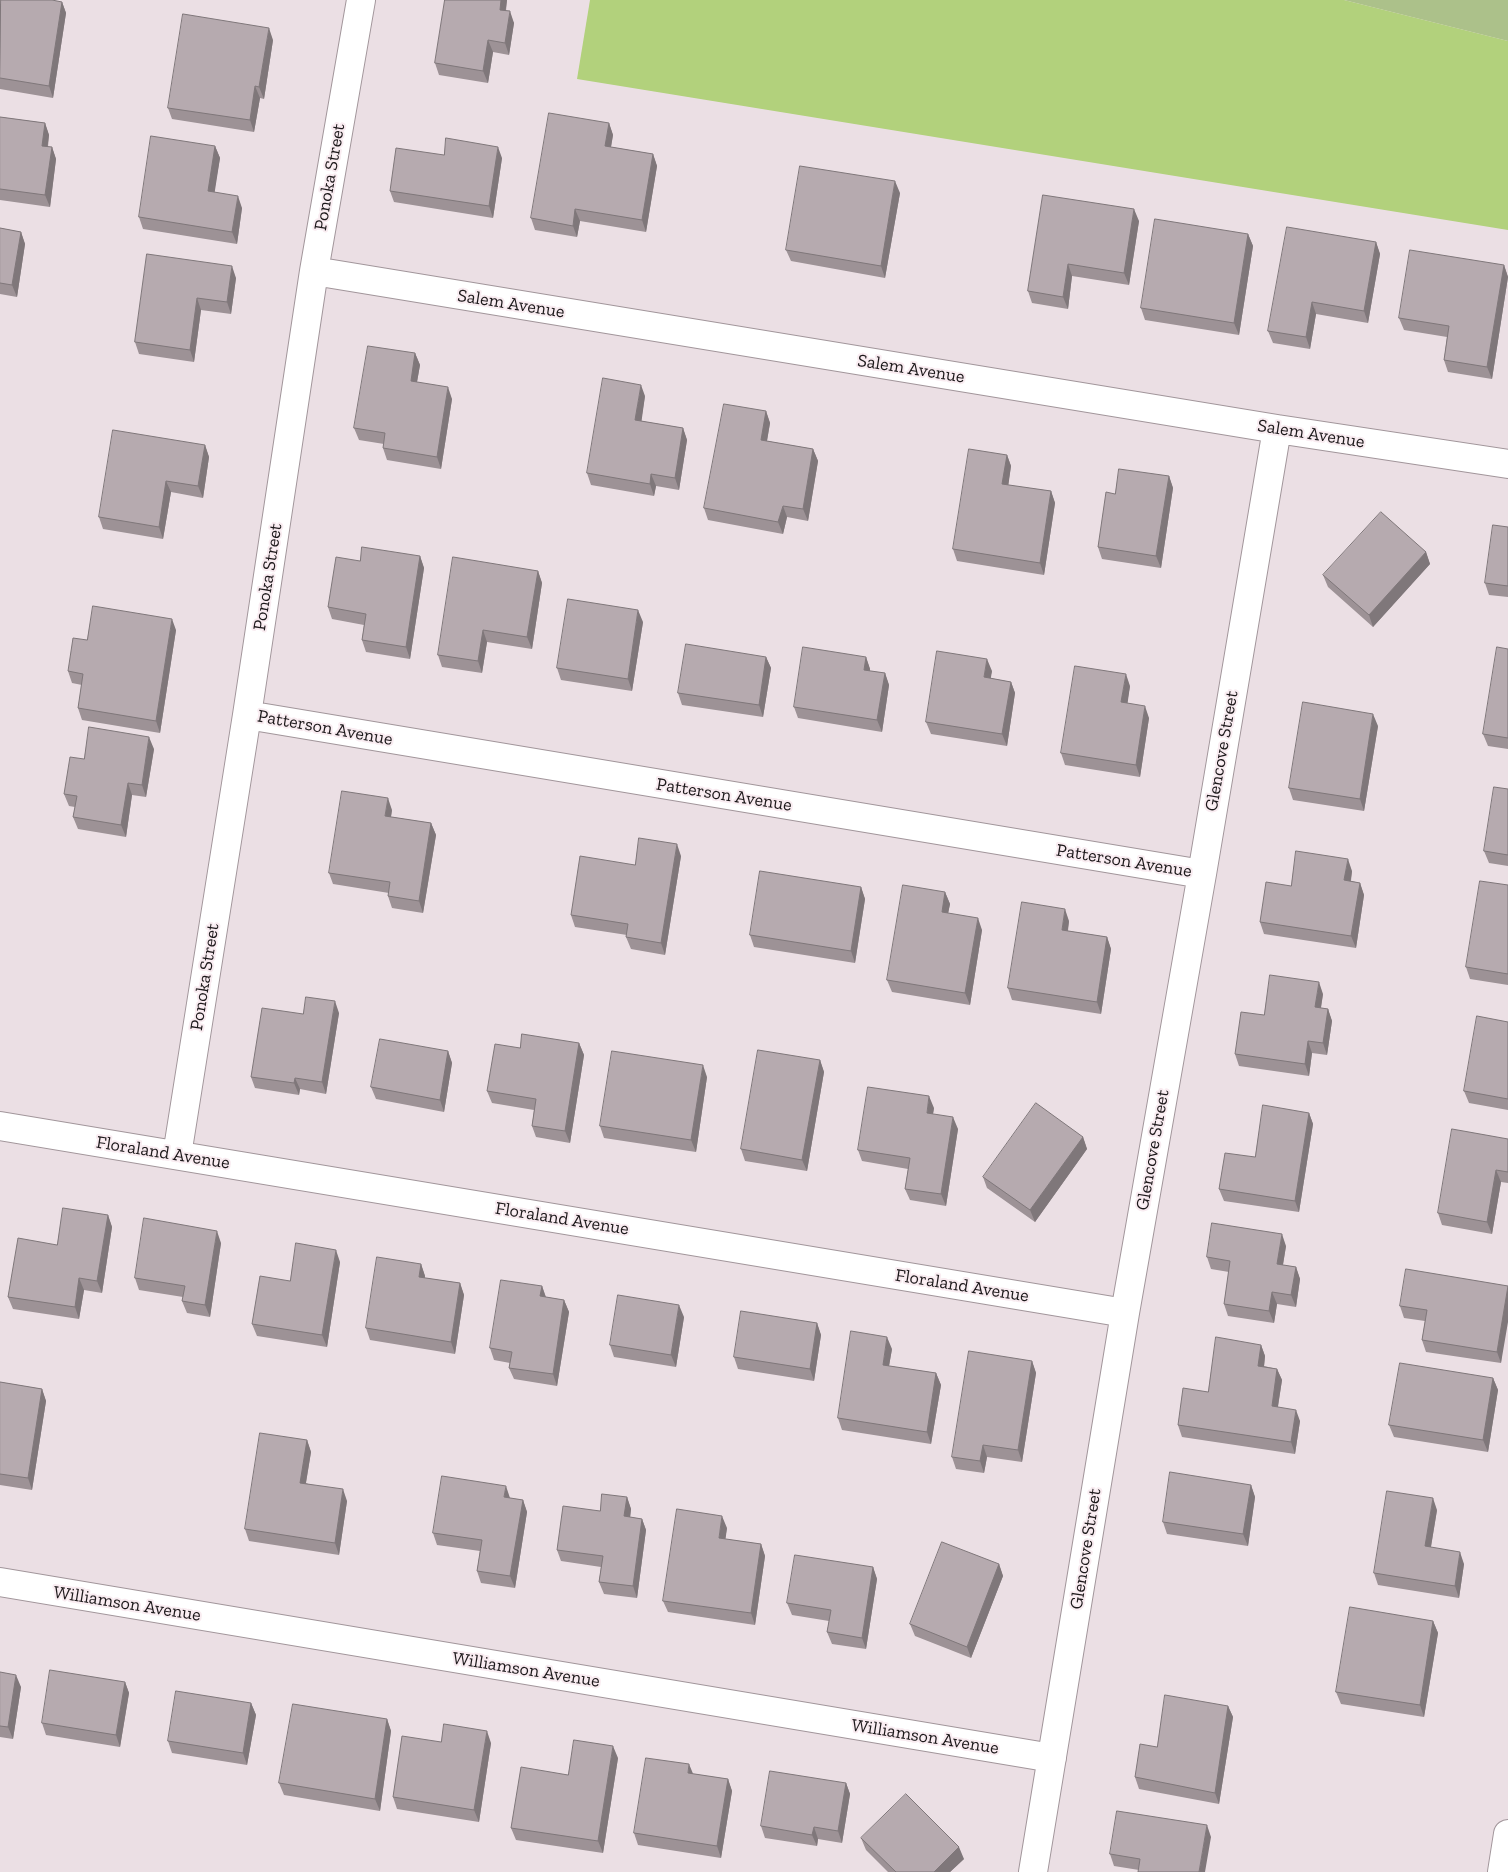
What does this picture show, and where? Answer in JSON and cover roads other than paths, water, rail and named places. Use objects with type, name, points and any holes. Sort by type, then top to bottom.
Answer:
[{"type":"street","name":"Ponoka Street","points":[[177,1155],[247,715],[314,271],[361,0]]},
{"type":"street","name":"Salem Avenue","points":[[314,271],[1277,429],[1508,464]]},
{"type":"street","name":"Glencove Street","points":[[1033,1872],[1124,1313],[1202,874],[1277,429]]},
{"type":"street","name":"Patterson Avenue","points":[[247,715],[1202,874]]},
{"type":"street","name":"Floraland Avenue","points":[[0,1126],[1124,1313]]},
{"type":"street","name":"Williamson Avenue","points":[[0,1582],[1052,1758]]},
{"type":"street","points":[[1502,1872],[1508,1834]]}]
